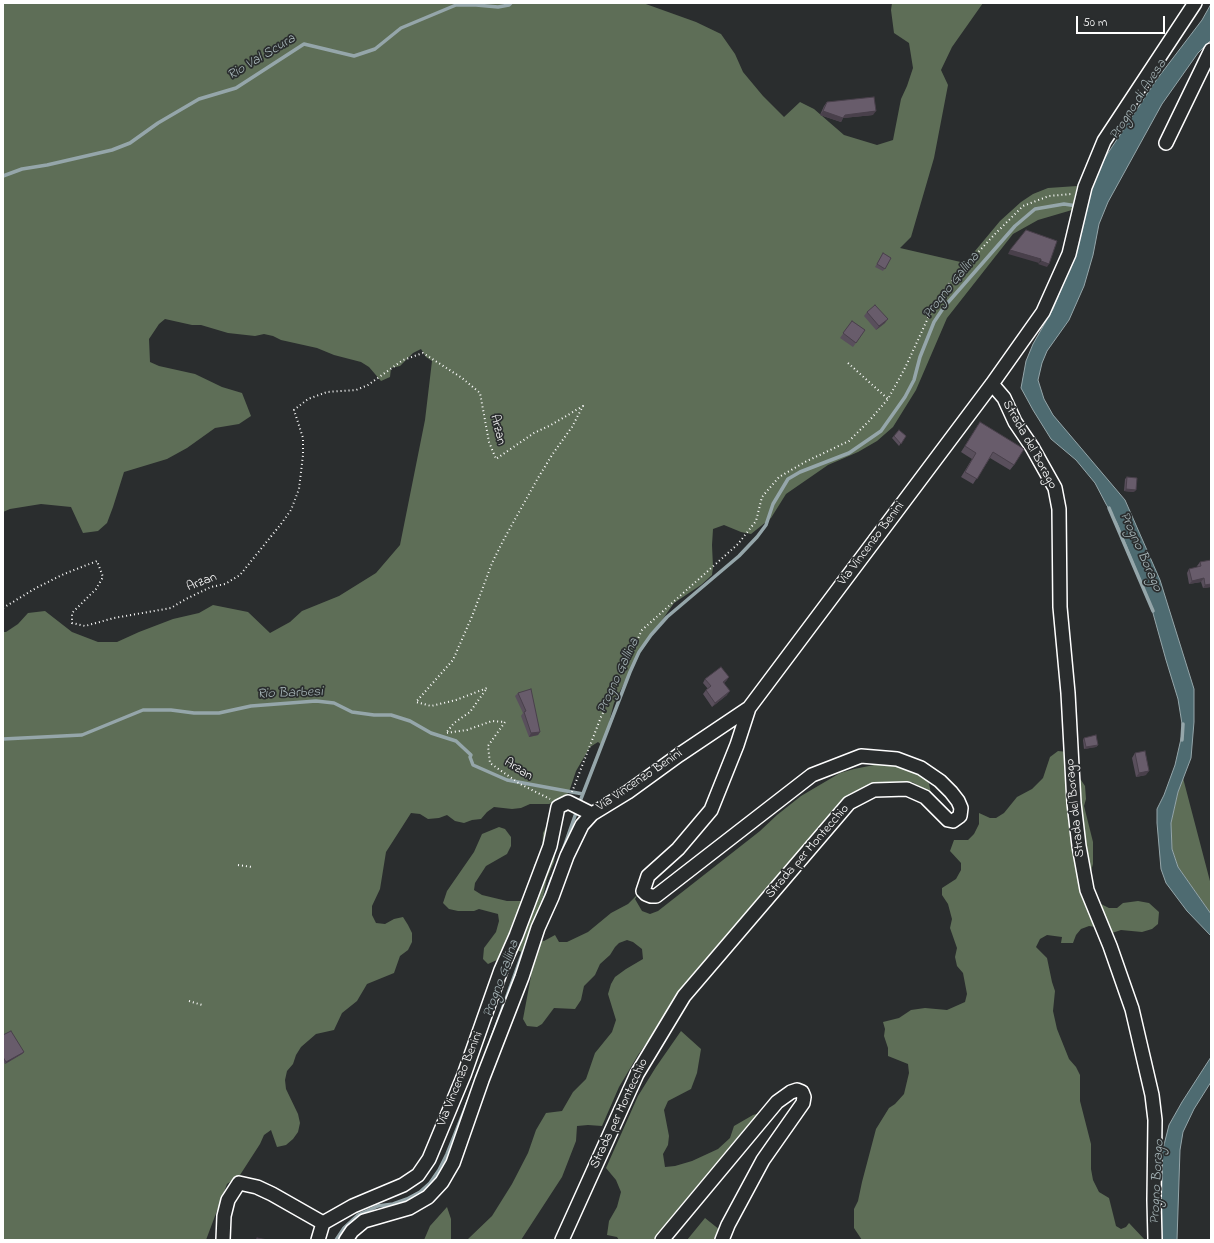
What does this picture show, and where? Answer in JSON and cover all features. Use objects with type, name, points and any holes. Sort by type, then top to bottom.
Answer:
[{"type":"street","name":"Via Vincenzo Benini","points":[[346,1240],[352,1231],[364,1221],[408,1208],[428,1197],[442,1182],[453,1163],[482,1080],[510,1010],[538,928],[552,897],[567,856],[589,813],[628,792],[679,755],[749,708],[992,384],[1043,312],[1069,254],[1081,202],[1104,141],[1195,3]]},
{"type":"street","points":[[1166,143],[1211,50]]},
{"type":"street","name":"Strada del Borago","points":[[992,384],[1004,398],[1015,422],[1032,447],[1055,488],[1059,509],[1060,607],[1068,694],[1074,803],[1079,846],[1087,890],[1110,946],[1126,991],[1152,1094],[1155,1120],[1155,1240]]},
{"type":"street","name":"Strada per Montecchio","points":[[562,1240],[637,1074],[684,996],[849,803],[874,790],[907,789],[925,797],[948,820],[953,821],[960,816],[961,808],[951,792],[940,781],[921,768],[897,759],[861,756],[812,774],[656,896],[646,894],[643,891],[648,876],[678,849],[712,810],[737,745],[749,708]]},
{"type":"street","name":"Via Vincenzo Benini","points":[[323,1223],[353,1206],[403,1185],[418,1176],[429,1160],[464,1075],[501,970],[550,846],[558,807],[564,804],[589,813]]},
{"type":"street","points":[[662,1240],[777,1102],[791,1092],[796,1090],[802,1092],[804,1097],[802,1103],[763,1160],[728,1225],[722,1240]]},
{"type":"street","points":[[223,1240],[224,1216],[228,1200],[239,1183],[257,1187],[272,1194],[323,1223],[318,1240]]},
{"type":"path","points":[[564,804],[601,717],[642,630],[738,544],[756,521],[762,497],[779,477],[805,462],[849,441],[869,421],[888,398],[906,366],[928,318],[948,284],[1023,206],[1049,196],[1081,202]]},
{"type":"path","name":"Arzan","points":[[3,608],[36,588],[64,574],[97,561],[103,577],[96,589],[72,613],[72,624],[85,626],[114,618],[171,608],[211,587],[224,584],[240,575],[291,510],[299,489],[303,455],[303,438],[294,410],[308,399],[327,392],[356,390],[368,385],[403,360],[423,353],[462,378],[480,393],[489,442],[496,459],[534,433],[583,406],[572,427],[541,472],[504,539],[492,563],[473,614],[452,660],[416,702],[431,706],[456,700],[487,688],[470,712],[454,723],[446,733],[467,730],[492,721],[505,722],[488,746],[490,763],[520,784],[564,804]]},
{"type":"path","points":[[848,363],[888,398]]},
{"type":"path","points":[[238,865],[252,867]]},
{"type":"path","points":[[189,1002],[202,1005]]},
{"type":"green space","points":[[3,3],[643,3],[696,22],[721,34],[735,54],[743,72],[763,96],[784,117],[800,102],[814,109],[844,135],[877,145],[893,140],[901,99],[913,68],[909,43],[894,33],[891,10],[892,3],[983,3],[952,47],[941,70],[948,85],[934,158],[911,237],[900,248],[965,263],[1000,221],[1021,202],[1033,194],[1048,188],[1077,186],[1072,210],[1038,220],[1013,234],[947,318],[916,390],[893,427],[877,441],[858,452],[828,465],[786,494],[771,518],[751,534],[741,532],[724,525],[713,529],[712,575],[701,585],[674,603],[660,623],[637,658],[614,703],[603,746],[598,742],[590,747],[576,771],[566,797],[549,804],[530,804],[521,808],[512,809],[494,807],[481,819],[464,823],[455,821],[447,815],[439,818],[428,819],[420,814],[411,813],[386,852],[380,889],[372,906],[372,915],[376,923],[385,924],[394,919],[403,917],[412,933],[412,942],[408,950],[400,956],[394,973],[367,984],[357,1001],[342,1013],[334,1030],[316,1034],[301,1047],[293,1064],[287,1071],[285,1080],[286,1089],[298,1114],[300,1123],[298,1132],[286,1145],[277,1147],[271,1130],[264,1135],[260,1144],[240,1175],[227,1184],[206,1240],[3,1240],[3,632],[6,632],[18,624],[28,613],[45,611],[72,632],[98,642],[117,642],[173,619],[199,613],[213,605],[248,612],[270,633],[290,622],[302,611],[339,596],[376,573],[400,545],[425,420],[432,361],[426,357],[421,349],[413,353],[400,366],[391,368],[390,377],[381,381],[369,367],[361,362],[334,355],[317,348],[281,340],[264,334],[255,336],[228,333],[201,325],[192,325],[165,319],[159,324],[149,339],[150,362],[159,366],[195,374],[222,387],[242,393],[251,416],[239,424],[215,428],[187,448],[167,459],[124,472],[107,523],[98,531],[83,533],[71,507],[41,504],[10,509],[3,512]]},
{"type":"green space","points":[[1058,751],[1068,752],[1072,773],[1081,780],[1085,786],[1086,799],[1084,806],[1093,842],[1093,864],[1087,885],[1099,903],[1109,908],[1117,908],[1123,903],[1138,901],[1149,903],[1159,912],[1158,924],[1152,929],[1142,932],[1121,930],[1112,933],[1103,928],[1089,926],[1081,929],[1076,935],[1073,943],[1061,943],[1062,937],[1047,935],[1040,939],[1036,947],[1047,958],[1055,991],[1053,1011],[1057,1029],[1069,1059],[1076,1067],[1080,1075],[1080,1101],[1091,1144],[1091,1169],[1093,1180],[1099,1192],[1109,1198],[1116,1226],[1121,1229],[1126,1227],[1129,1223],[1145,1240],[862,1240],[854,1228],[854,1209],[858,1201],[876,1129],[889,1108],[904,1094],[909,1073],[908,1064],[888,1056],[883,1022],[899,1018],[911,1010],[925,1008],[947,1010],[965,1002],[967,994],[963,973],[957,966],[955,957],[957,948],[950,928],[952,919],[948,904],[942,895],[942,888],[956,879],[961,870],[961,863],[950,851],[954,840],[968,840],[974,834],[979,824],[979,813],[990,818],[996,818],[1004,813],[1017,797],[1032,789],[1043,778],[1050,757]]},
{"type":"green space","points":[[889,762],[927,775],[931,793],[912,782],[856,794],[826,820],[692,979],[638,1055],[619,1087],[602,1126],[577,1126],[576,1141],[562,1177],[521,1240],[451,1240],[468,1239],[492,1216],[512,1184],[528,1153],[536,1130],[546,1113],[562,1111],[573,1092],[586,1079],[595,1053],[612,1032],[616,1020],[608,994],[611,984],[615,977],[643,959],[642,949],[633,942],[627,940],[619,943],[610,955],[600,964],[595,975],[584,986],[581,1000],[575,1009],[554,1008],[542,1024],[537,1027],[527,1026],[523,1019],[531,976],[522,952],[513,949],[499,959],[488,964],[483,959],[484,948],[496,932],[499,921],[498,914],[479,909],[474,911],[458,911],[449,909],[443,903],[447,891],[474,852],[482,834],[499,827],[505,829],[511,837],[511,846],[507,854],[486,866],[475,883],[474,890],[482,895],[507,901],[524,901],[530,890],[534,865],[542,853],[543,833],[547,825],[554,838],[556,849],[554,862],[547,878],[534,939],[544,941],[555,935],[559,942],[567,942],[588,932],[611,913],[628,904],[638,894],[635,899],[642,911],[650,914],[658,911],[760,831],[801,796],[840,773]]},
{"type":"green space","points":[[1183,778],[1211,885],[1211,914],[1178,867],[1172,849],[1171,823],[1178,792]]},
{"type":"green space","points":[[681,1031],[701,1049],[697,1073],[691,1089],[668,1101],[664,1110],[669,1136],[668,1145],[663,1154],[665,1167],[692,1161],[718,1149],[730,1138],[734,1126],[753,1115],[767,1111],[660,1240],[619,1240],[617,1237],[607,1235],[609,1221],[617,1207],[621,1192],[616,1180],[606,1168],[638,1096]]},
{"type":"green space","points":[[447,1207],[451,1219],[451,1240],[424,1240],[430,1226]]},
{"type":"green space","points":[[705,1218],[720,1230],[716,1240],[687,1240]]},
{"type":"water","points":[[1211,4],[1211,40],[1198,53],[1162,104],[1108,202],[1099,224],[1093,255],[1084,286],[1069,320],[1047,351],[1042,363],[1038,380],[1044,399],[1053,415],[1125,500],[1160,580],[1194,689],[1194,722],[1191,758],[1178,792],[1171,823],[1172,849],[1178,867],[1211,914],[1211,936],[1187,911],[1166,883],[1161,869],[1157,809],[1175,765],[1183,730],[1178,699],[1151,606],[1117,523],[1095,483],[1076,460],[1051,439],[1021,388],[1026,361],[1033,344],[1053,309],[1062,287],[1095,175],[1157,79],[1202,20]]},
{"type":"water","points":[[1211,1057],[1211,1082],[1194,1109],[1183,1132],[1180,1150],[1177,1240],[1161,1240],[1162,1153],[1169,1125]]},
{"type":"building","points":[[874,97],[876,111],[845,115],[843,118],[823,111],[827,102]]},
{"type":"building","points":[[1026,230],[1057,241],[1049,264],[1041,261],[1041,259],[1010,250]]},
{"type":"building","points":[[883,253],[891,258],[885,269],[877,264]]},
{"type":"building","points":[[875,305],[888,319],[879,326],[867,312]]},
{"type":"building","points":[[852,321],[865,330],[856,343],[843,333]]},
{"type":"building","points":[[980,422],[1024,449],[1014,465],[993,452],[977,479],[965,472],[976,453],[965,446]]},
{"type":"building","points":[[899,430],[906,436],[901,444],[894,436]]},
{"type":"building","points":[[1127,477],[1137,478],[1136,490],[1126,489]]},
{"type":"building","points":[[1211,560],[1211,584],[1205,585],[1204,578],[1192,581],[1189,569],[1201,566],[1200,562]]},
{"type":"building","points":[[721,667],[729,677],[723,682],[730,691],[715,703],[706,690],[711,686],[705,679]]},
{"type":"building","points":[[531,689],[540,732],[531,733],[524,712],[526,711],[518,693]]},
{"type":"building","points":[[1096,735],[1098,745],[1086,747],[1084,738]]},
{"type":"building","points":[[1145,751],[1149,771],[1139,773],[1135,753]]},
{"type":"building","points":[[11,1031],[24,1052],[6,1062],[3,1057],[3,1035]]},
{"type":"building","points":[[257,1238],[268,1240],[256,1240]]},
{"type":"waterway","name":"Rio Val Scura","points":[[3,176],[22,169],[47,165],[112,150],[130,143],[158,123],[199,99],[236,88],[304,44],[354,56],[375,49],[401,28],[456,5],[498,7],[509,5],[511,3]]},
{"type":"waterway","name":"Progno Gallina","points":[[579,804],[630,672],[639,652],[651,635],[667,617],[739,556],[757,537],[766,525],[773,504],[788,479],[800,472],[849,453],[881,431],[905,397],[914,380],[920,357],[934,322],[944,307],[1015,226],[1035,209],[1064,204],[1077,206]]},
{"type":"waterway","name":"Progno Borago","points":[[1109,508],[1153,611]]},
{"type":"waterway","name":"Rio Barbesi","points":[[3,739],[82,735],[143,710],[219,713],[251,706],[316,701],[334,703],[352,712],[374,715],[391,715],[410,721],[431,733],[456,741],[471,755],[470,757],[473,765],[507,780],[583,794]]},
{"type":"waterway","name":"Progno Borago","points":[[1182,740],[1183,724]]},
{"type":"waterway","name":"Progno Gallina","points":[[562,853],[577,810]]},
{"type":"waterway","name":"Progno Gallina","points":[[543,902],[552,878]]},
{"type":"waterway","name":"Progno Gallina","points":[[491,1040],[523,952]]},
{"type":"waterway","name":"Progno Gallina","points":[[336,1240],[344,1228],[358,1215],[378,1206],[393,1204],[407,1199],[420,1192],[430,1183],[447,1154],[469,1099]]},
{"type":"water label","name":"Progno di Avesa","points":[[1139,100]]}]
